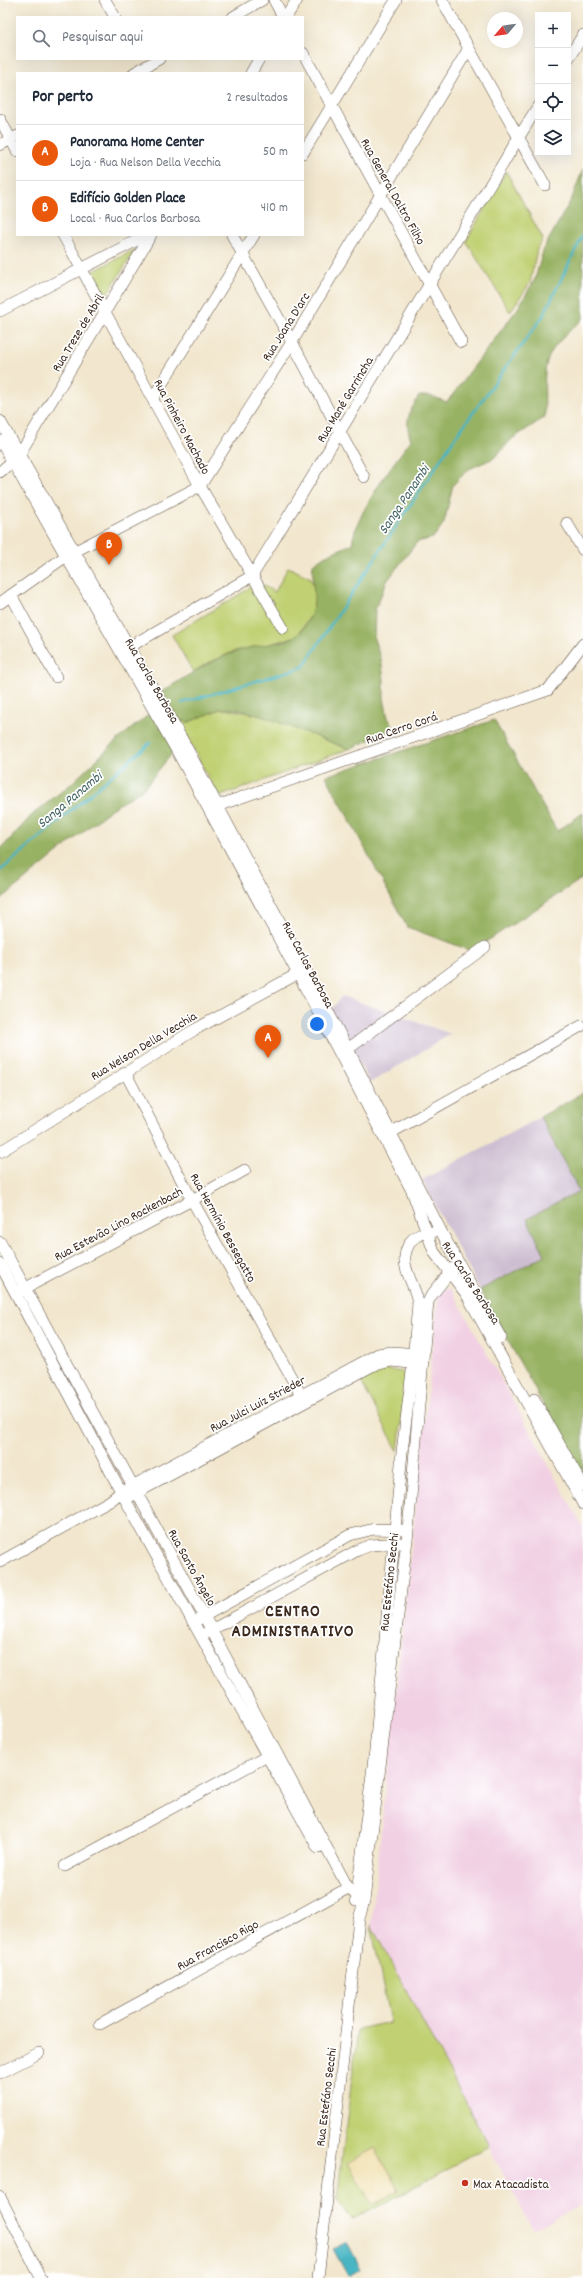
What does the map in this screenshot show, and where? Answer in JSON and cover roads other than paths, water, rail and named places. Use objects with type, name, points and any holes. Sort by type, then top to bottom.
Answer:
[{"type":"street","points":[[105,0],[114,16]]},
{"type":"street","points":[[235,16],[262,0]]},
{"type":"street","points":[[274,0],[284,16]]},
{"type":"street","points":[[286,16],[297,0]]},
{"type":"street","points":[[304,151],[396,0]]},
{"type":"street","points":[[442,0],[518,139],[545,185]]},
{"type":"street","points":[[571,54],[583,35]]},
{"type":"street","name":"Rua Joana D'arc","points":[[0,603],[70,553],[200,486],[292,342],[469,48]]},
{"type":"street","name":"Rua General Daltro Filho","points":[[304,55],[461,342]]},
{"type":"street","points":[[140,68],[157,60]]},
{"type":"street","points":[[252,72],[258,60]]},
{"type":"street","name":"Rua Mané Garrincha","points":[[126,649],[252,576],[535,111]]},
{"type":"street","points":[[0,119],[14,137],[0,145]]},
{"type":"street","name":"Rua Pinheiro Machado","points":[[64,236],[200,486],[283,628]]},
{"type":"street","points":[[0,311],[145,236]]},
{"type":"street","name":"Rua Treze de Abril","points":[[0,472],[11,456],[26,442],[106,314],[150,236]]},
{"type":"street","points":[[232,236],[292,342],[364,477]]},
{"type":"street","points":[[153,398],[253,236]]},
{"type":"street","name":"Rua Carlos Barbosa","points":[[0,421],[11,456]]},
{"type":"street","name":"Rua Carlos Barbosa","points":[[0,440],[70,553],[126,649],[302,972],[412,1191],[434,1252],[467,1295],[516,1372]]},
{"type":"street","points":[[567,523],[583,550]]},
{"type":"street","points":[[11,595],[56,677]]},
{"type":"street","name":"Rua Cerro Corá","points":[[213,807],[548,690],[583,644]]},
{"type":"street","points":[[348,1049],[485,947]]},
{"type":"street","name":"Rua Carlos Barbosa","points":[[302,972],[348,1049],[392,1132],[443,1235],[581,1490]]},
{"type":"street","name":"Rua Nelson Della Vecchia","points":[[0,1152],[194,1030],[302,972]]},
{"type":"street","points":[[392,1132],[581,1026]]},
{"type":"street","name":"Rua Hermínio Bessegatto","points":[[125,1072],[192,1200],[301,1395]]},
{"type":"street","name":"Rua Estevão Lino Rockenbach","points":[[20,1290],[192,1200],[244,1170]]},
{"type":"street","points":[[200,1636],[358,1550],[371,1545],[400,1544],[396,1530],[402,1452],[418,1359],[417,1295],[408,1278],[404,1258],[406,1248],[413,1238],[419,1210]]},
{"type":"street","points":[[413,1238],[426,1232],[443,1235]]},
{"type":"street","name":"Rua Santo Ângelo","points":[[0,1242],[20,1290],[123,1495],[192,1622],[271,1754],[345,1890],[359,1906]]},
{"type":"street","name":"Rua Estefáno Secchi","points":[[318,2278],[359,1906],[383,1714],[400,1544],[408,1531],[418,1359],[428,1302],[438,1286],[450,1274],[454,1267],[455,1256]]},
{"type":"street","name":"Rua Santo Ângelo","points":[[0,1264],[20,1290],[135,1490],[204,1616],[271,1754]]},
{"type":"street","points":[[438,1286],[450,1284],[467,1295]]},
{"type":"street","name":"Rua Julci Luiz Strieder","points":[[135,1490],[301,1395],[378,1354],[418,1359]]},
{"type":"street","name":"Rua Julci Luiz Strieder","points":[[0,1562],[110,1501],[135,1490],[372,1366],[391,1361],[418,1359]]},
{"type":"street","points":[[192,1622],[350,1535],[374,1529],[408,1531]]},
{"type":"street","points":[[64,1866],[271,1754]]},
{"type":"street","name":"Rua Francisco Rigo","points":[[100,2024],[345,1890]]},
{"type":"street","points":[[0,2073],[39,2053]]},
{"type":"street","points":[[0,2197],[41,2278]]},
{"type":"water","points":[[347,2242],[361,2269],[348,2276],[333,2249]]},
{"type":"waterway","name":"Sanga Panambi","points":[[182,703],[303,667],[454,439],[543,316],[583,235]]},
{"type":"waterway","name":"Sanga Panambi","points":[[0,871],[150,743]]},
{"type":"place","name":"Edifício Golden Place","points":[[109,565]]},
{"type":"place","name":"Panorama Home Center","points":[[268,1058]]},
{"type":"place","name":"Max Atacadista","points":[[465,2183]]},
{"type":"district","name":"CENTRO ADMINISTRATIVO","points":[[293,1620]]}]
